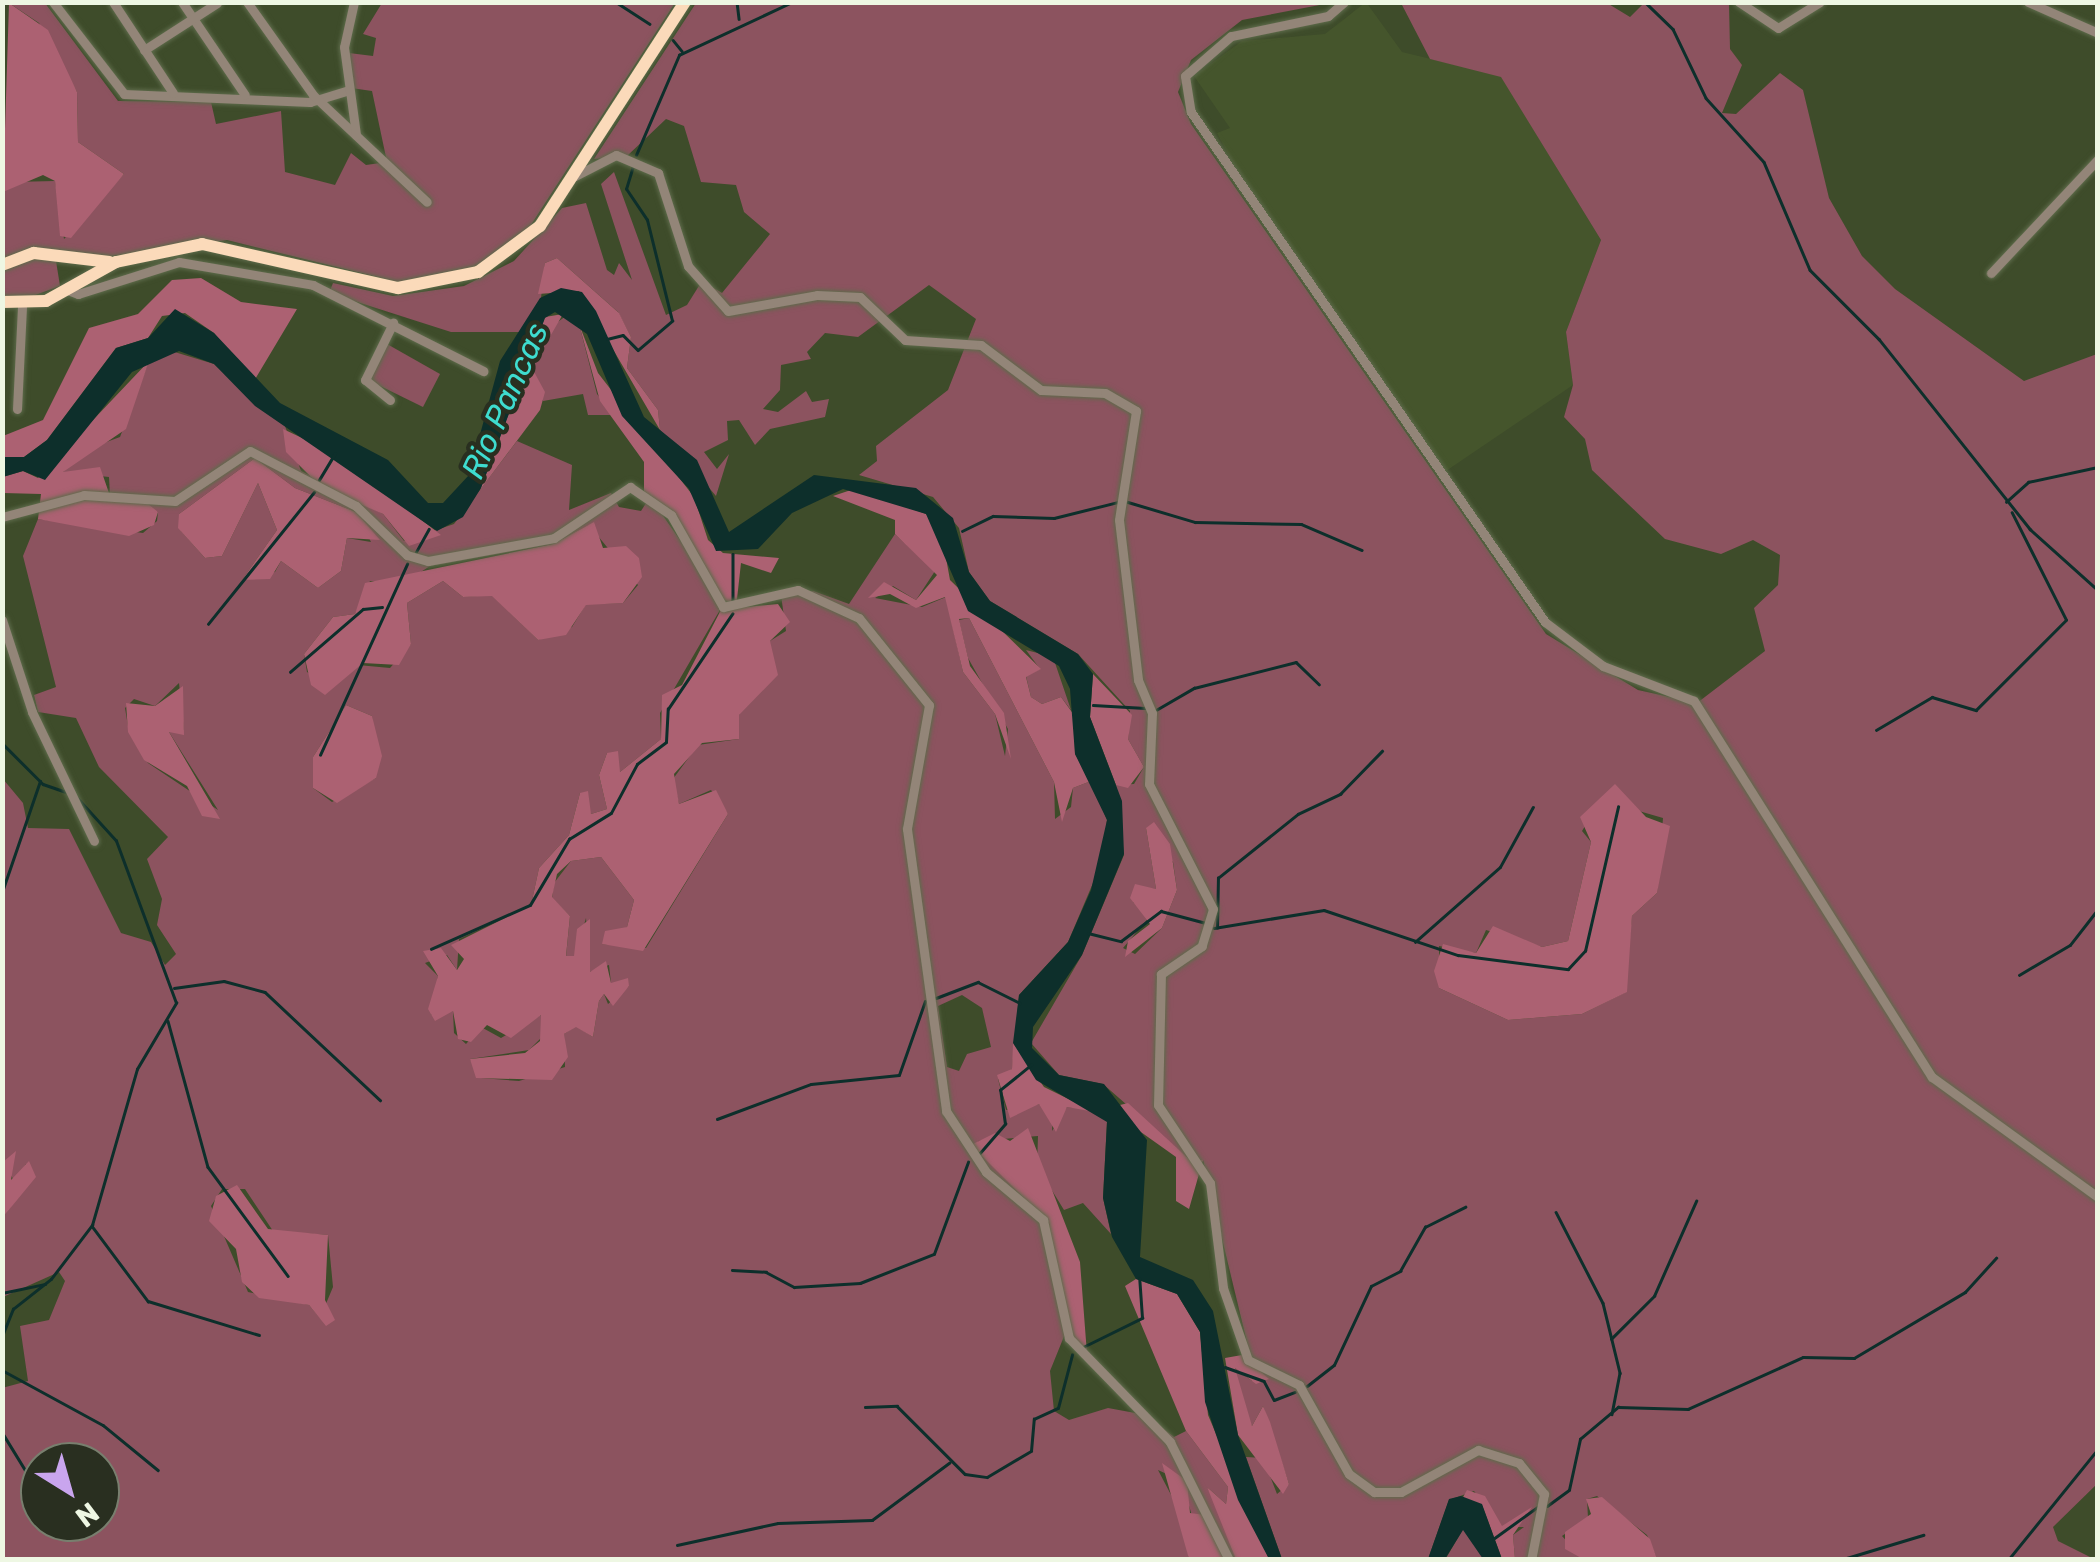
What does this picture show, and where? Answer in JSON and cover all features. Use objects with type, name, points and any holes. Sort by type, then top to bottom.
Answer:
[{"type":"highway","points":[[2,265],[54,257],[116,262],[219,243],[380,286],[436,285],[508,256],[573,178],[686,2]]},
{"type":"highway","points":[[54,257],[64,289]]},
{"type":"highway","points":[[3,302],[22,306],[116,262]]},
{"type":"street","points":[[113,2],[173,93]]},
{"type":"street","points":[[182,2],[245,95]]},
{"type":"street","points":[[248,2],[318,101],[428,202]]},
{"type":"street","points":[[354,2],[346,91],[357,138]]},
{"type":"street","points":[[1344,2],[1328,16],[1231,36],[1186,76],[1190,112],[1545,622],[1603,666],[1694,701],[1932,1077],[2098,1197]]},
{"type":"street","points":[[1740,2],[1778,28],[1820,2]]},
{"type":"street","points":[[2028,2],[2098,33]]},
{"type":"street","points":[[144,50],[217,3]]},
{"type":"street","points":[[57,4],[109,85],[173,93],[318,101],[346,91]]},
{"type":"street","points":[[573,178],[616,155],[658,173],[688,266],[728,311],[817,295],[860,298],[905,340],[981,345],[1042,390],[1104,394],[1136,411],[1139,440],[1119,520],[1138,680],[1152,713],[1150,784],[1213,909],[1202,946],[1161,974],[1158,1104],[1210,1183],[1223,1288],[1246,1356],[1299,1385],[1349,1474],[1374,1492],[1401,1492],[1478,1450],[1519,1462],[1544,1494],[1531,1560]]},
{"type":"street","points":[[1991,273],[2098,159]]},
{"type":"street","points":[[64,289],[192,262],[313,285],[483,371]]},
{"type":"street","points":[[17,409],[22,306]]},
{"type":"street","points":[[390,400],[365,380],[393,323]]},
{"type":"street","points":[[2,517],[84,495],[174,501],[250,451],[356,506],[407,556],[428,561],[544,541],[630,487],[671,514],[722,607],[798,590],[859,618],[930,704],[907,829],[946,1112],[977,1163],[1042,1220],[1070,1338],[1170,1442],[1229,1560]]},
{"type":"street","points":[[2,620],[32,712],[94,840]]},
{"type":"shaded area","points":[[1366,2],[1402,52],[1501,76],[1601,240],[1566,332],[1573,385],[1443,473],[1252,199],[1217,133],[1230,128],[1194,76],[1242,41],[1325,34]]},
{"type":"shaded area","points":[[9,3],[45,3],[118,101],[211,102],[216,124],[281,111],[285,172],[335,185],[351,153],[366,165],[387,162],[372,91],[351,88],[349,53],[373,56],[376,38],[363,34],[382,3],[675,3],[529,228],[474,269],[410,285],[227,240],[83,260],[4,257],[3,192],[12,182],[55,181],[64,239],[124,174],[78,142],[77,92],[39,23]]},
{"type":"shaded area","points":[[9,3],[48,30],[77,92],[78,142],[124,174],[71,238],[60,236],[55,181],[43,175],[3,192]]},
{"type":"shaded area","points":[[696,3],[1330,3],[1242,20],[1191,60],[1178,92],[1191,124],[1546,634],[1638,690],[1697,703],[1765,651],[1754,608],[1778,585],[1780,555],[1753,540],[1721,554],[1665,539],[1592,470],[1585,439],[1564,417],[1573,385],[1566,332],[1601,240],[1501,77],[1430,59],[1401,3],[1607,3],[1630,17],[1644,3],[1729,3],[1730,49],[1742,65],[1722,113],[1736,114],[1780,73],[1803,90],[1829,198],[1862,256],[1895,289],[2024,381],[2097,354],[2098,1483],[2053,1527],[2058,1541],[2094,1559],[1657,1559],[1647,1535],[1597,1496],[1587,1499],[1588,1518],[1562,1536],[1583,1559],[1515,1559],[1513,1535],[1524,1527],[1502,1527],[1474,1491],[1449,1500],[1428,1559],[1282,1559],[1246,1457],[1263,1458],[1277,1494],[1289,1484],[1263,1406],[1252,1426],[1241,1407],[1235,1368],[1252,1381],[1252,1363],[1203,1160],[1190,1160],[1103,1084],[1059,1075],[1031,1043],[1082,955],[1124,855],[1116,785],[1134,784],[1144,767],[1128,739],[1130,711],[1078,654],[990,601],[969,572],[959,528],[933,497],[859,475],[877,461],[876,446],[948,390],[976,319],[929,285],[858,337],[825,333],[807,352],[811,359],[781,365],[780,390],[763,409],[778,412],[806,391],[812,402],[829,399],[825,417],[770,429],[755,445],[739,420],[727,421],[728,440],[704,452],[717,469],[729,454],[716,496],[660,430],[658,410],[627,368],[631,337],[618,312],[557,258],[545,263],[541,298],[520,332],[451,332],[329,293],[333,283],[393,296],[464,286],[514,261],[562,208],[586,203],[607,270],[614,275],[619,263],[632,280],[601,184],[614,172],[666,315],[687,305],[702,281],[722,293],[770,234],[744,212],[736,185],[701,182],[684,126],[666,119],[627,156],[594,159]],"holes":[[[1601,800],[1663,818],[1657,893],[1632,916],[1624,993],[1582,1014],[1508,1020],[1439,988],[1439,946],[1476,953],[1486,930],[1542,947],[1568,941],[1591,842],[1582,831]],[[1146,828],[1173,862],[1177,890],[1162,928],[1135,954],[1123,948],[1150,916],[1133,902],[1141,888],[1156,889]]]},
{"type":"shaded area","points":[[23,258],[56,261],[60,286],[16,302],[3,295],[2,269]]},
{"type":"shaded area","points":[[557,258],[619,313],[631,337],[627,368],[658,410],[660,430],[579,291],[538,294],[545,263]]},
{"type":"shaded area","points":[[201,278],[241,302],[297,309],[254,381],[214,333],[185,313],[162,316],[148,338],[116,348],[47,440],[24,457],[3,457],[3,436],[43,420],[89,328],[138,314],[172,280]]},
{"type":"shaded area","points":[[563,314],[532,368],[545,392],[540,410],[480,490],[545,317]]},
{"type":"shaded area","points":[[566,316],[579,324],[597,394],[613,415],[588,415],[583,394],[543,401],[532,368],[548,329]]},
{"type":"shaded area","points":[[579,324],[598,373],[694,497],[708,540],[723,553],[779,558],[771,573],[741,563],[736,608],[778,604],[790,622],[770,641],[778,675],[739,715],[739,739],[702,743],[674,774],[679,804],[716,790],[728,814],[643,951],[602,944],[605,931],[627,927],[634,900],[601,857],[571,861],[557,874],[552,897],[570,916],[566,956],[574,956],[577,929],[590,919],[590,972],[606,961],[611,983],[628,978],[629,986],[613,1006],[604,994],[599,1001],[593,1037],[576,1027],[564,1034],[568,1057],[552,1080],[476,1078],[470,1059],[525,1053],[540,1041],[541,1015],[511,1038],[487,1025],[471,1042],[458,1039],[453,1011],[435,1021],[428,1009],[438,976],[423,951],[441,948],[457,970],[464,959],[451,945],[531,905],[539,868],[569,835],[580,793],[588,791],[591,814],[607,809],[599,775],[607,753],[618,751],[620,772],[661,739],[662,695],[682,685],[724,604],[680,528],[644,491],[644,462],[600,401]]},
{"type":"shaded area","points":[[387,344],[440,374],[423,407],[370,381]]},
{"type":"shaded area","points":[[168,350],[214,364],[285,426],[301,471],[383,514],[404,541],[454,524],[517,441],[572,465],[569,510],[611,493],[619,507],[641,511],[650,497],[724,603],[660,713],[661,739],[620,772],[607,753],[599,775],[607,809],[591,814],[580,793],[569,835],[539,868],[531,905],[459,939],[457,970],[447,955],[425,963],[438,976],[431,1015],[453,1011],[454,1033],[466,1044],[481,1027],[501,1038],[541,1015],[545,1034],[529,1050],[470,1059],[481,1078],[519,1081],[565,1067],[564,1034],[576,1026],[593,1037],[599,1001],[604,994],[608,1004],[629,986],[611,983],[609,965],[590,972],[586,918],[575,956],[566,957],[570,916],[552,898],[554,883],[571,861],[601,857],[634,900],[627,927],[602,944],[646,948],[728,814],[711,790],[679,804],[673,779],[698,745],[739,739],[739,715],[770,641],[786,631],[781,595],[813,591],[849,604],[895,534],[935,571],[916,600],[893,586],[875,598],[922,607],[946,597],[963,672],[995,714],[1005,756],[1008,729],[968,658],[959,620],[969,618],[1054,782],[1055,819],[1071,807],[1073,788],[1091,781],[1107,820],[1101,864],[1068,942],[1019,995],[1012,1069],[998,1079],[1006,1110],[1039,1104],[1053,1114],[1052,1131],[1067,1107],[1096,1110],[1107,1121],[1103,1198],[1111,1234],[1083,1203],[1064,1210],[1037,1166],[1038,1136],[978,1141],[1049,1223],[1062,1261],[1067,1329],[1050,1371],[1054,1411],[1069,1420],[1108,1408],[1146,1415],[1174,1437],[1186,1431],[1228,1487],[1226,1504],[1207,1487],[1246,1559],[1227,1559],[1205,1515],[1192,1516],[1182,1481],[1158,1470],[1180,1512],[1189,1559],[3,1559],[2,1388],[28,1381],[20,1326],[49,1320],[65,1281],[59,1272],[3,1297],[3,1217],[29,1183],[26,1164],[15,1182],[3,1162],[3,779],[23,803],[28,828],[69,829],[121,933],[151,942],[165,965],[176,954],[157,925],[162,899],[147,859],[168,837],[99,767],[76,718],[38,712],[34,695],[56,687],[23,556],[38,519],[143,533],[157,521],[158,512],[110,496],[109,477],[63,472],[85,450],[120,437],[149,361]],"holes":[[[255,458],[295,488],[356,512],[371,542],[347,538],[341,571],[318,588],[281,561],[275,572],[242,580],[277,530],[258,483],[222,556],[205,558],[181,531],[179,514]],[[589,525],[638,585],[623,603],[586,604],[572,627],[538,640],[492,595],[463,597],[443,581],[407,603],[411,644],[390,668],[358,665],[332,688],[307,672],[304,654],[333,617],[355,614],[370,581],[407,581],[430,566],[553,544]],[[179,683],[184,730],[169,732],[218,810],[148,763],[129,732],[125,708],[134,699],[155,706]],[[346,705],[372,716],[376,778],[332,802],[313,788],[313,757]],[[962,995],[982,1008],[991,1047],[967,1054],[959,1071],[947,1067],[938,1006]],[[222,1189],[245,1189],[273,1231],[328,1235],[333,1287],[320,1318],[309,1305],[248,1292],[211,1206]]]},
{"type":"shaded area","points":[[149,361],[126,429],[63,472],[100,467],[110,496],[143,500],[158,512],[154,525],[129,536],[38,519],[41,494],[3,493],[2,477],[23,471],[38,478]]},
{"type":"shaded area","points":[[283,429],[336,454],[441,535],[409,546],[383,514],[321,487],[286,452]]},
{"type":"shaded area","points":[[255,458],[295,488],[356,512],[380,540],[347,538],[341,571],[318,588],[281,561],[270,579],[242,580],[277,530],[258,483],[222,556],[205,558],[178,528],[179,514]]},
{"type":"shaded area","points":[[857,488],[926,514],[942,536],[950,580],[1041,669],[1026,677],[1031,697],[1042,704],[1061,697],[1074,715],[1075,754],[1091,781],[1073,788],[1062,822],[1054,782],[969,618],[959,619],[970,666],[1004,713],[1011,759],[995,714],[963,672],[945,597],[916,608],[890,594],[868,598],[884,582],[916,600],[937,575],[895,534],[895,520],[833,496]]},
{"type":"shaded area","points":[[594,522],[603,548],[626,546],[639,558],[642,577],[623,603],[586,605],[566,635],[538,640],[492,596],[463,597],[443,581],[407,603],[411,644],[399,665],[363,663],[325,695],[311,685],[304,654],[333,617],[355,614],[365,583],[553,544]]},
{"type":"shaded area","points":[[1026,650],[1053,657],[1071,710],[1061,697],[1042,704],[1031,697],[1026,676],[1040,669]]},
{"type":"shaded area","points":[[1093,674],[1132,715],[1128,739],[1144,767],[1128,788],[1116,785],[1090,717]]},
{"type":"shaded area","points":[[183,686],[184,735],[169,732],[220,819],[202,816],[187,786],[144,760],[128,732],[126,703],[155,706]]},
{"type":"shaded area","points":[[346,705],[372,716],[382,756],[376,778],[337,803],[313,788],[313,757]]},
{"type":"shaded area","points":[[1615,784],[1646,817],[1670,826],[1657,893],[1632,916],[1627,992],[1582,1014],[1508,1020],[1439,988],[1434,971],[1443,944],[1476,953],[1493,926],[1542,947],[1568,941],[1591,842],[1580,817]]},
{"type":"shaded area","points":[[1154,822],[1170,844],[1177,890],[1162,928],[1125,957],[1128,941],[1150,924],[1130,898],[1135,884],[1156,889],[1146,828]]},
{"type":"shaded area","points":[[1013,1043],[1044,1087],[1095,1112],[1067,1107],[1056,1132],[1039,1104],[1010,1118],[997,1075],[1012,1069]]},
{"type":"shaded area","points":[[1128,1103],[1190,1160],[1203,1160],[1189,1209],[1176,1201],[1176,1157],[1131,1125],[1120,1105]]},
{"type":"shaded area","points":[[1028,1128],[1080,1262],[1087,1354],[1067,1329],[1049,1223],[971,1145],[995,1133],[1010,1141]]},
{"type":"shaded area","points":[[16,1151],[11,1180],[29,1161],[36,1177],[3,1217],[3,1162]]},
{"type":"shaded area","points":[[237,1185],[268,1229],[328,1235],[325,1300],[335,1320],[326,1326],[309,1305],[259,1298],[242,1282],[236,1249],[209,1221],[216,1196]]},
{"type":"shaded area","points":[[1136,1279],[1177,1294],[1200,1332],[1208,1415],[1269,1559],[1235,1557],[1207,1487],[1226,1504],[1228,1487],[1186,1431],[1125,1286]]},
{"type":"shaded area","points":[[1242,1355],[1269,1379],[1256,1384],[1235,1368],[1252,1426],[1263,1406],[1270,1422],[1289,1484],[1283,1494],[1238,1435],[1225,1358]]},
{"type":"shaded area","points":[[1162,1463],[1187,1481],[1190,1513],[1205,1515],[1227,1559],[1189,1559]]},
{"type":"shaded area","points":[[1467,1490],[1485,1496],[1502,1526],[1532,1507],[1513,1535],[1515,1559],[1502,1559],[1482,1505],[1462,1499]]},
{"type":"shaded area","points":[[1602,1497],[1650,1539],[1657,1559],[1583,1559],[1565,1549],[1565,1532],[1591,1514],[1586,1499]]},
{"type":"shaded area","points":[[1463,1529],[1476,1540],[1483,1559],[1445,1560]]},
{"type":"water","name":"Rio Pancas","points":[[561,288],[582,292],[596,311],[644,417],[697,460],[729,532],[814,475],[916,488],[953,518],[969,572],[990,601],[1078,654],[1093,674],[1090,717],[1122,801],[1124,854],[1082,955],[1033,1027],[1032,1048],[1059,1075],[1104,1084],[1147,1140],[1140,1257],[1193,1280],[1213,1311],[1238,1435],[1282,1559],[1269,1559],[1238,1500],[1205,1402],[1200,1332],[1177,1294],[1136,1279],[1112,1237],[1103,1198],[1107,1122],[1036,1080],[1013,1043],[1019,995],[1068,942],[1091,890],[1107,820],[1075,754],[1070,689],[1059,666],[968,611],[926,514],[843,489],[792,513],[758,549],[716,551],[689,489],[622,416],[587,334],[555,312],[545,318],[481,488],[463,517],[437,531],[255,406],[214,364],[179,351],[132,372],[45,480],[23,471],[3,477],[3,457],[24,457],[47,440],[116,348],[148,338],[175,309],[214,333],[280,403],[388,460],[428,503],[443,503],[469,475],[500,361],[540,298]]},
{"type":"water","points":[[1461,1496],[1482,1504],[1502,1559],[1483,1559],[1463,1530],[1445,1559],[1428,1559],[1449,1499]]},
{"type":"waterway","points":[[616,2],[650,24]]},
{"type":"waterway","points":[[737,2],[739,19]]},
{"type":"waterway","points":[[636,155],[679,55],[792,2]]},
{"type":"waterway","points":[[1645,2],[1673,29],[1706,98],[1764,162],[1810,270],[1879,339],[2030,529],[2098,590]]},
{"type":"waterway","points":[[673,40],[682,51]]},
{"type":"waterway","points":[[607,339],[623,335],[638,350],[672,321],[647,220],[626,189],[633,166]]},
{"type":"waterway","points":[[319,480],[335,453]]},
{"type":"waterway","points":[[2006,502],[2028,482],[2098,467]]},
{"type":"waterway","points":[[208,624],[314,492]]},
{"type":"waterway","points":[[962,531],[993,516],[1054,518],[1118,502]]},
{"type":"waterway","points":[[1128,502],[1195,522],[1301,524],[1362,550]]},
{"type":"waterway","points":[[1876,730],[1932,697],[1976,710],[2066,620],[2012,513]]},
{"type":"waterway","points":[[416,552],[429,529]]},
{"type":"waterway","points":[[733,554],[733,601]]},
{"type":"waterway","points":[[320,755],[407,564]]},
{"type":"waterway","points":[[290,672],[363,609],[382,607]]},
{"type":"waterway","points":[[431,949],[530,905],[569,839],[611,813],[637,764],[666,742],[668,709],[732,614]]},
{"type":"waterway","points":[[1156,710],[1194,688],[1296,662],[1319,684]]},
{"type":"waterway","points":[[1093,705],[1145,708]]},
{"type":"waterway","points":[[2,743],[43,784],[66,792]]},
{"type":"waterway","points":[[1217,928],[1218,878],[1298,814],[1340,794],[1382,751]]},
{"type":"waterway","points":[[2,892],[40,781]]},
{"type":"waterway","points":[[2,1336],[13,1309],[51,1279],[92,1225],[137,1069],[176,1003],[116,841],[75,796]]},
{"type":"waterway","points":[[1415,942],[1500,867],[1533,807]]},
{"type":"waterway","points":[[1214,928],[1324,910],[1458,955],[1568,969],[1585,951],[1618,807]]},
{"type":"waterway","points":[[2019,975],[2070,945],[2098,909]]},
{"type":"waterway","points":[[1088,933],[1121,941],[1161,911],[1206,923]]},
{"type":"waterway","points":[[174,988],[224,981],[265,992],[380,1100]]},
{"type":"waterway","points":[[936,998],[978,982],[1020,1003]]},
{"type":"waterway","points":[[717,1119],[811,1084],[899,1075],[925,1001]]},
{"type":"waterway","points":[[168,1021],[208,1167],[288,1276]]},
{"type":"waterway","points":[[979,1154],[1005,1124],[1000,1090],[1031,1065]]},
{"type":"waterway","points":[[732,1270],[766,1272],[794,1287],[860,1283],[934,1254],[968,1162]]},
{"type":"waterway","points":[[1611,1339],[1654,1296],[1696,1201]]},
{"type":"waterway","points":[[1307,1386],[1334,1365],[1371,1286],[1400,1271],[1425,1227],[1465,1207]]},
{"type":"waterway","points":[[1556,1212],[1603,1303],[1620,1373],[1612,1414]]},
{"type":"waterway","points":[[92,1226],[148,1301],[259,1335]]},
{"type":"waterway","points":[[1547,1506],[1569,1490],[1580,1439],[1618,1407],[1688,1409],[1803,1357],[1854,1358],[1965,1292],[1996,1258]]},
{"type":"waterway","points":[[1083,1347],[1142,1318],[1139,1279]]},
{"type":"waterway","points":[[2,1293],[45,1284]]},
{"type":"waterway","points":[[865,1407],[897,1406],[965,1474],[987,1477],[1031,1451],[1034,1419],[1058,1408],[1072,1355]]},
{"type":"waterway","points":[[1225,1367],[1264,1381],[1274,1400],[1295,1392]]},
{"type":"waterway","points":[[2,1370],[103,1425],[158,1470]]},
{"type":"waterway","points":[[2,1432],[20,1461]]},
{"type":"waterway","points":[[2008,1560],[2098,1449]]},
{"type":"waterway","points":[[677,1545],[778,1523],[872,1520],[949,1463]]},
{"type":"waterway","points":[[1493,1539],[1539,1506]]},
{"type":"waterway","points":[[1840,1560],[1923,1535]]}]
